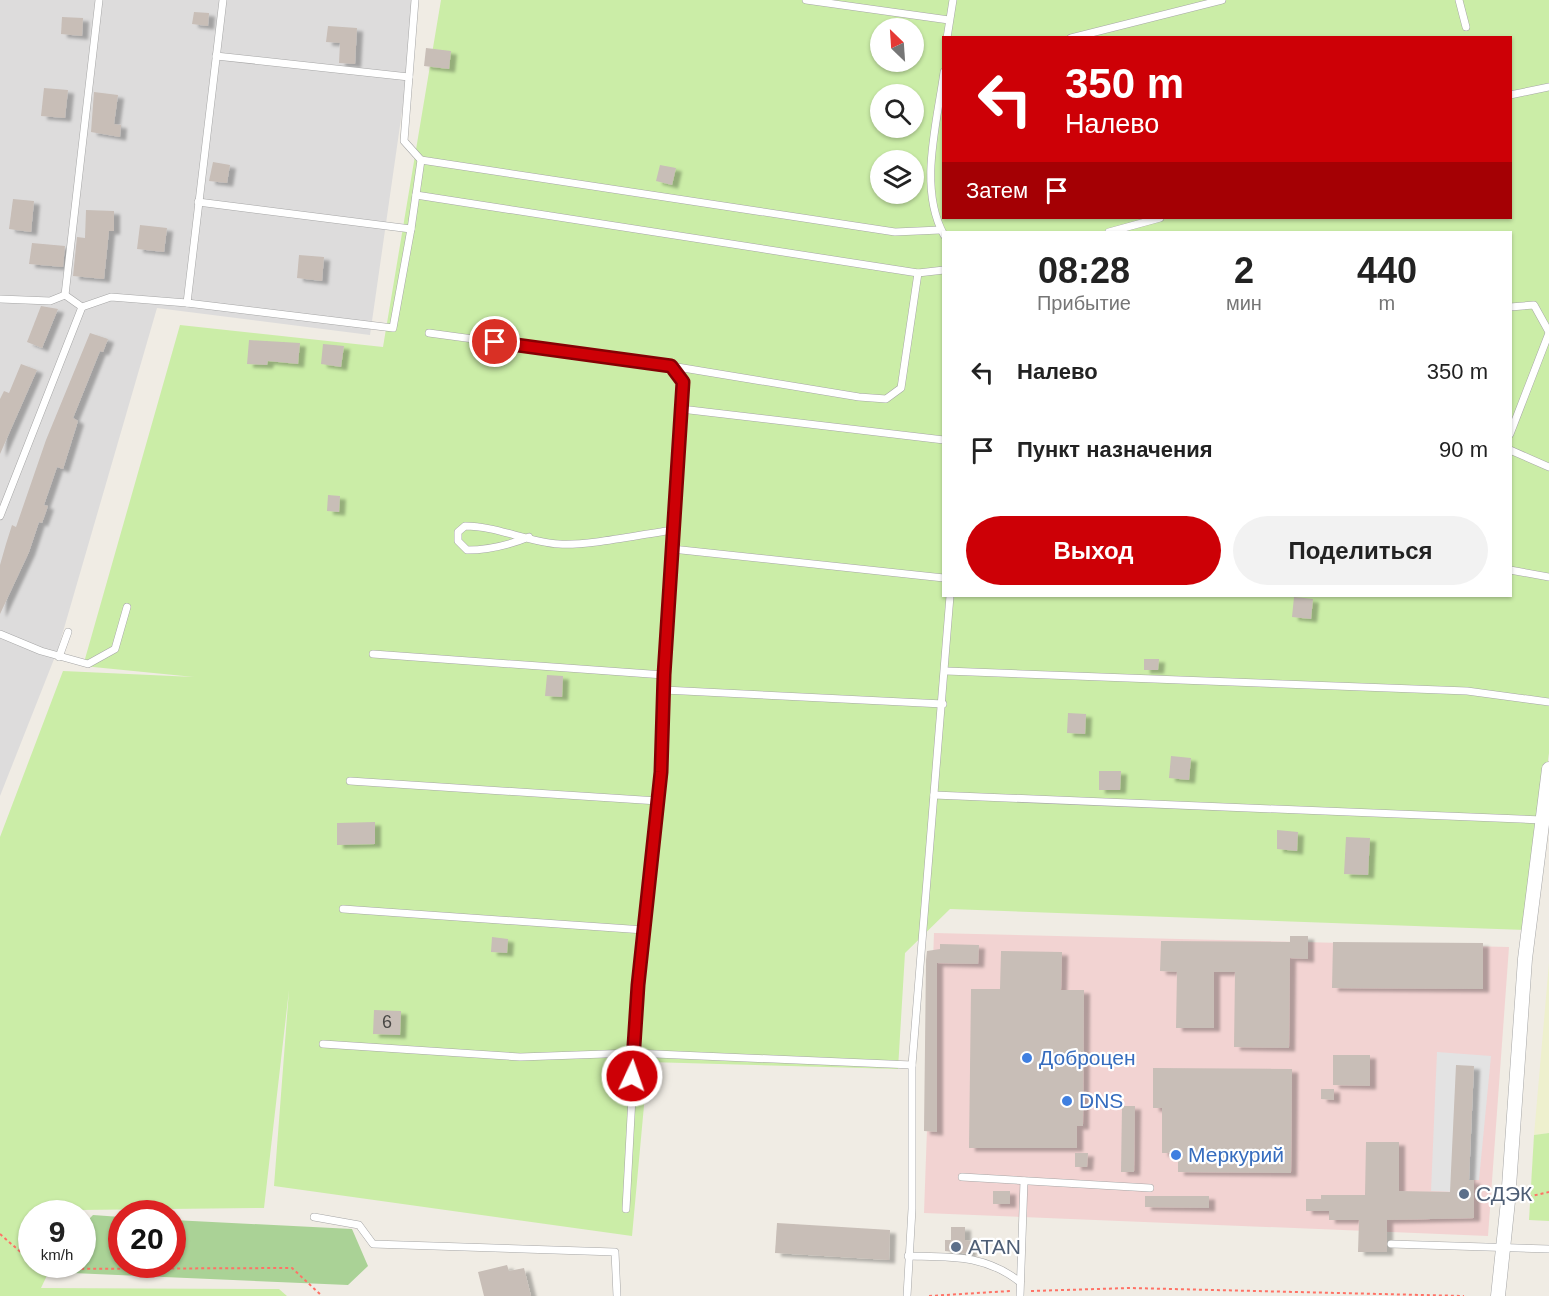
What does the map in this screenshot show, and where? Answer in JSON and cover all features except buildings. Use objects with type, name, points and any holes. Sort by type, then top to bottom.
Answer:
[{"type":"street","points":[[1498,1296],[1509,1201],[1525,959],[1549,770]]},
{"type":"lane","points":[[65,295],[99,0]]},
{"type":"lane","points":[[187,303],[223,0]]},
{"type":"lane","points":[[415,0],[404,141],[421,160],[895,232],[942,233],[936,221],[930,183],[942,88]]},
{"type":"lane","points":[[806,0],[949,20]]},
{"type":"lane","points":[[947,36],[953,0]]},
{"type":"lane","points":[[1079,36],[1222,0]]},
{"type":"lane","points":[[1459,0],[1466,27]]},
{"type":"lane","points":[[216,56],[409,77]]},
{"type":"lane","points":[[1512,96],[1549,87]]},
{"type":"lane","points":[[0,516],[82,307],[111,297],[187,303],[393,328],[421,160]]},
{"type":"lane","points":[[416,195],[918,273],[942,270]]},
{"type":"lane","points":[[198,202],[411,229]]},
{"type":"lane","points":[[1113,231],[1156,219]]},
{"type":"lane","points":[[429,333],[671,366],[859,397],[886,399],[901,388],[918,273]]},
{"type":"lane","points":[[0,299],[50,301],[65,295]]},
{"type":"lane","points":[[65,295],[82,307]]},
{"type":"lane","points":[[1512,307],[1534,305],[1549,333],[1512,429]]},
{"type":"lane","points":[[626,1209],[633,1053],[658,801],[683,382],[671,366]]},
{"type":"lane","points":[[681,409],[942,440]]},
{"type":"lane","points":[[1512,451],[1549,467]]},
{"type":"lane","points":[[529,537],[504,546],[467,550],[458,541],[458,532],[465,526],[529,537],[560,544],[674,530]]},
{"type":"lane","points":[[672,549],[942,578]]},
{"type":"lane","points":[[1512,570],[1549,577]]},
{"type":"lane","points":[[907,1296],[912,1209],[912,1065],[946,671],[950,597]]},
{"type":"lane","points":[[0,634],[59,657],[88,664],[115,649],[127,607]]},
{"type":"lane","points":[[59,657],[68,633]]},
{"type":"lane","points":[[373,654],[664,675]]},
{"type":"lane","points":[[946,671],[1467,691],[1549,702]]},
{"type":"lane","points":[[664,690],[943,704]]},
{"type":"lane","points":[[350,781],[658,801]]},
{"type":"lane","points":[[934,795],[1542,820]]},
{"type":"lane","points":[[342,909],[644,930]]},
{"type":"lane","points":[[323,1044],[520,1057],[633,1053],[912,1065]]},
{"type":"lane","points":[[962,1177],[1150,1188]]},
{"type":"lane","points":[[1020,1294],[1024,1181]]},
{"type":"lane","points":[[314,1217],[359,1226],[373,1244],[615,1252],[617,1296]]},
{"type":"lane","points":[[1391,1244],[1549,1249]]},
{"type":"lane","points":[[908,1256],[974,1258],[1003,1269],[1020,1282]]},
{"type":"path","points":[[1509,1201],[1549,1192]]},
{"type":"path","points":[[0,1234],[18,1250]]},
{"type":"path","points":[[96,1269],[292,1268],[322,1296]]},
{"type":"path","points":[[929,1296],[1130,1288],[1464,1296]]},
{"type":"shaded area","points":[[0,0],[418,0],[370,335],[157,308],[58,649],[0,796]]},
{"type":"shaded area","points":[[934,933],[1509,947],[1488,1236],[924,1213]]},
{"type":"shaded area","points":[[1437,1052],[1491,1056],[1479,1180],[1457,1180],[1457,1192],[1431,1191]]},
{"type":"green space","points":[[441,0],[1549,0],[1549,753],[1525,930],[950,909],[905,953],[898,1069],[648,1062],[632,1236],[274,1186],[289,990],[264,1208],[186,1209],[186,1200],[108,1200],[108,1210],[96,1210],[96,1200],[18,1200],[18,1278],[46,1278],[41,1288],[279,1289],[287,1296],[0,1296],[0,837],[63,671],[194,677],[83,666],[180,325],[383,347]]},
{"type":"green space","points":[[1549,963],[1549,1133],[1534,1135]]},
{"type":"green space","points":[[1549,1133],[1549,1221],[1529,1220],[1534,1135]]},
{"type":"green space","points":[[96,1215],[108,1216],[108,1275],[96,1274]]},
{"type":"green space","points":[[186,1221],[352,1229],[368,1266],[348,1285],[186,1278]]},
{"type":"place","name":"Доброцен","points":[[1027,1058]]},
{"type":"place","name":"DNS","points":[[1067,1101]]},
{"type":"place","name":"Меркурий","points":[[1176,1155]]},
{"type":"place","name":"СДЭК","points":[[1464,1194]]},
{"type":"place","name":"ATAN","points":[[956,1247]]},
{"type":"route","points":[[495,342],[671,366],[683,382],[664,675],[661,772],[638,985],[632,1076]]}]
